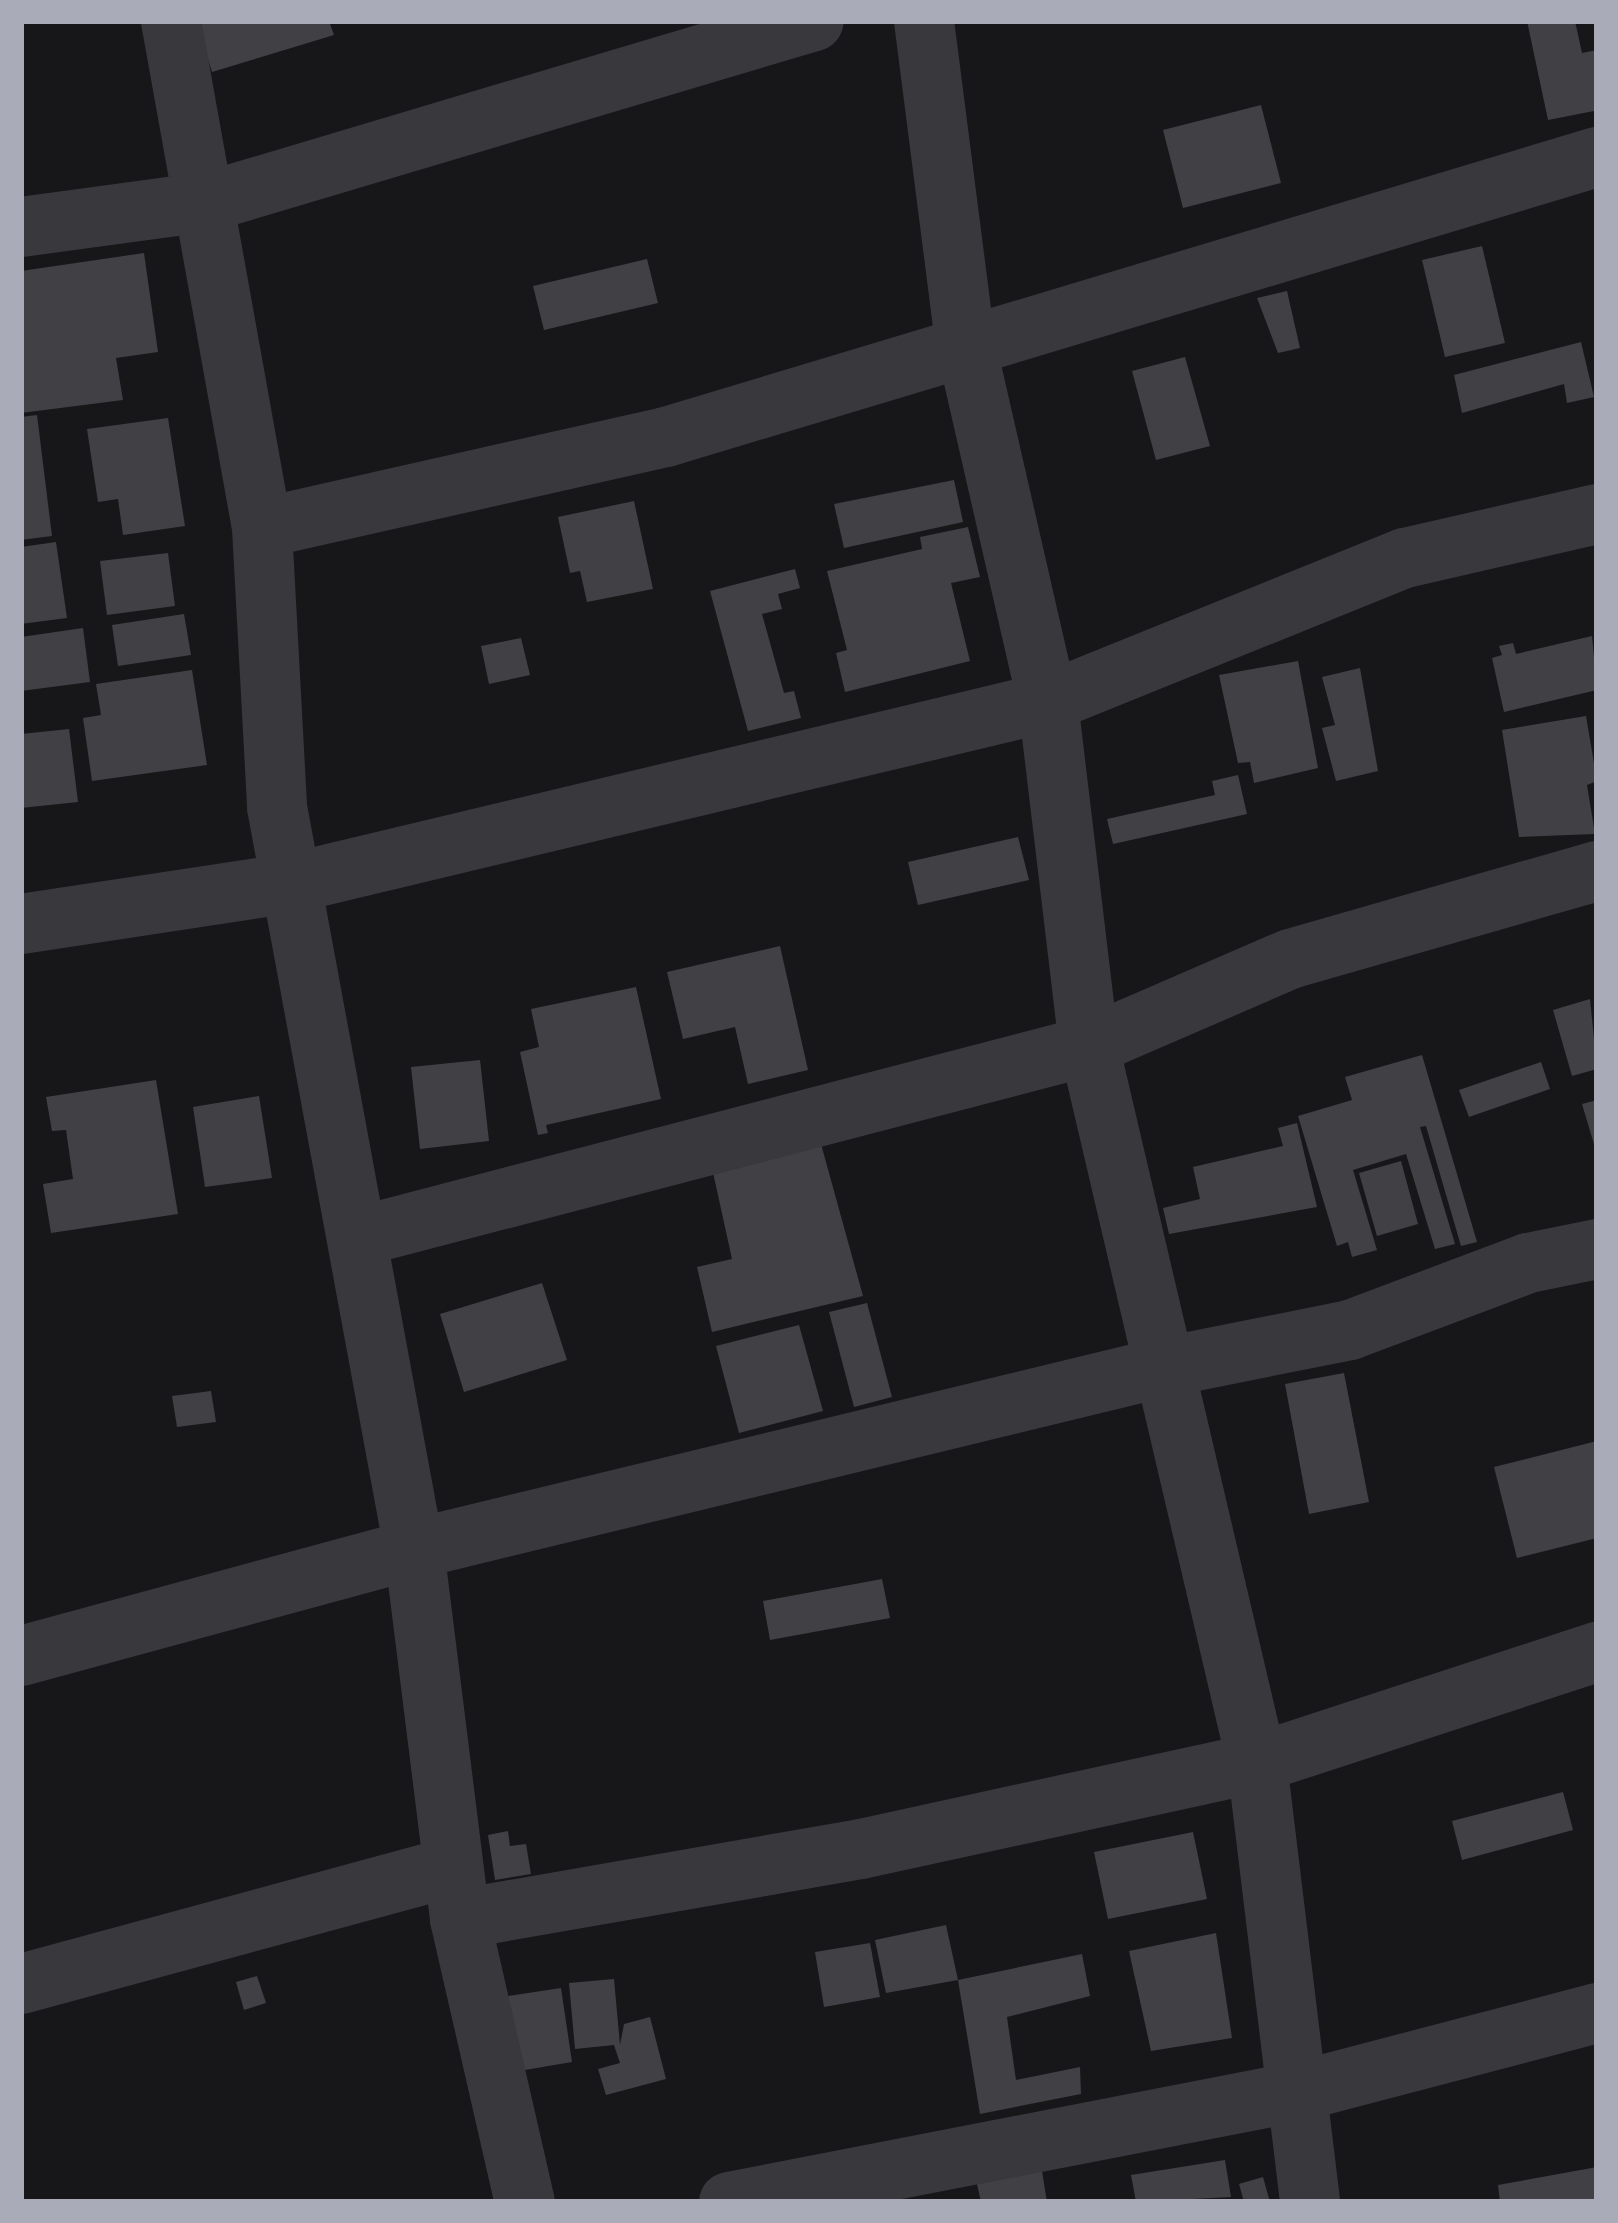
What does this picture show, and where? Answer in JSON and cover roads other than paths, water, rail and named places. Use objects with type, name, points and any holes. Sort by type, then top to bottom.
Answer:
[{"type":"street","points":[[170,21],[207,202],[262,528],[277,807],[361,1236],[415,1550],[456,1893],[525,2202]]},
{"type":"street","points":[[21,226],[207,202],[814,21]]},
{"type":"street","points":[[924,21],[965,341],[1048,702],[1090,1046],[1160,1368],[1257,1763],[1310,2202]]},
{"type":"street","points":[[262,528],[666,437],[965,341],[1597,157]]},
{"type":"street","points":[[21,924],[292,883],[1048,702],[1406,558],[1597,514]]},
{"type":"street","points":[[361,1236],[1090,1046],[1290,959],[1597,871]]},
{"type":"street","points":[[21,1656],[415,1550],[1160,1368],[1350,1330],[1528,1263],[1597,1249]]},
{"type":"street","points":[[21,1984],[456,1893],[861,1849],[1257,1763],[1597,1652]]},
{"type":"street","points":[[729,2202],[1296,2092],[1597,2013]]}]
